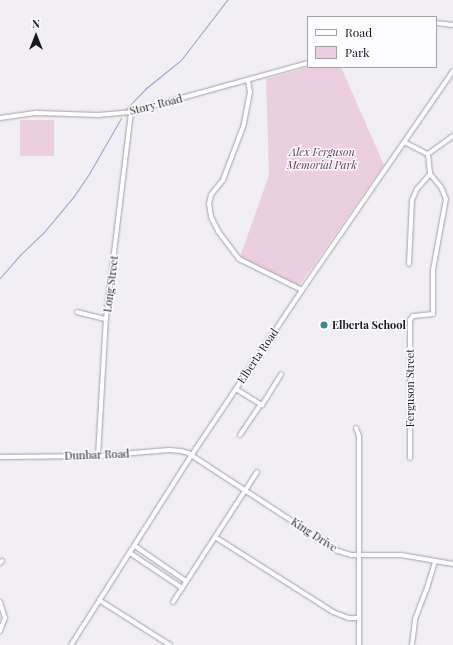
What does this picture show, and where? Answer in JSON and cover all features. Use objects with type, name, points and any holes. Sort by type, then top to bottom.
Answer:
[{"type":"street","points":[[437,23],[453,24]]},
{"type":"street","name":"Story Road","points":[[0,118],[37,113],[98,115],[131,112],[307,63]]},
{"type":"street","name":"Elberta Road","points":[[71,645],[191,456],[302,290],[453,71]]},
{"type":"street","points":[[248,80],[250,92],[243,127],[222,180],[211,195],[209,204],[211,217],[218,231],[239,259],[302,290]]},
{"type":"street","name":"Long Street","points":[[98,456],[106,319],[131,112]]},
{"type":"street","points":[[428,154],[453,136]]},
{"type":"street","points":[[404,142],[428,154]]},
{"type":"street","points":[[410,264],[412,200],[417,189],[430,174],[428,154]]},
{"type":"street","name":"Ferguson Street","points":[[410,458],[410,320],[413,316],[433,314],[433,270],[446,208],[444,192],[430,174]]},
{"type":"street","points":[[77,312],[106,319]]},
{"type":"street","points":[[240,435],[261,404],[262,405],[281,374]]},
{"type":"street","points":[[236,389],[261,404]]},
{"type":"street","points":[[356,428],[359,436],[359,645]]},
{"type":"street","name":"Dunbar Road","points":[[0,457],[98,456],[169,450],[181,451],[191,456]]},
{"type":"street","name":"King Drive","points":[[191,456],[338,551],[351,555],[401,555],[453,564]]},
{"type":"street","points":[[173,602],[257,472]]},
{"type":"street","points":[[215,537],[333,612],[349,618],[359,618]]},
{"type":"street","points":[[135,546],[186,580]]},
{"type":"street","points":[[130,553],[182,588]]},
{"type":"street","points":[[412,645],[415,619],[427,588],[435,561]]},
{"type":"street","points":[[99,600],[170,645]]},
{"type":"street","points":[[0,602],[5,618],[0,631]]},
{"type":"green space","name":"Alex Ferguson Memorial Park","points":[[307,68],[341,68],[384,165],[299,286],[240,257],[269,175],[266,79]]},
{"type":"green space","points":[[20,120],[54,120],[54,156],[20,156]]},
{"type":"waterway","points":[[125,110],[145,89],[181,60],[227,0]]},
{"type":"waterway","points":[[0,278],[21,254],[44,232],[74,196],[90,172],[121,118]]},
{"type":"place","name":"Elberta School","points":[[324,325]]}]
